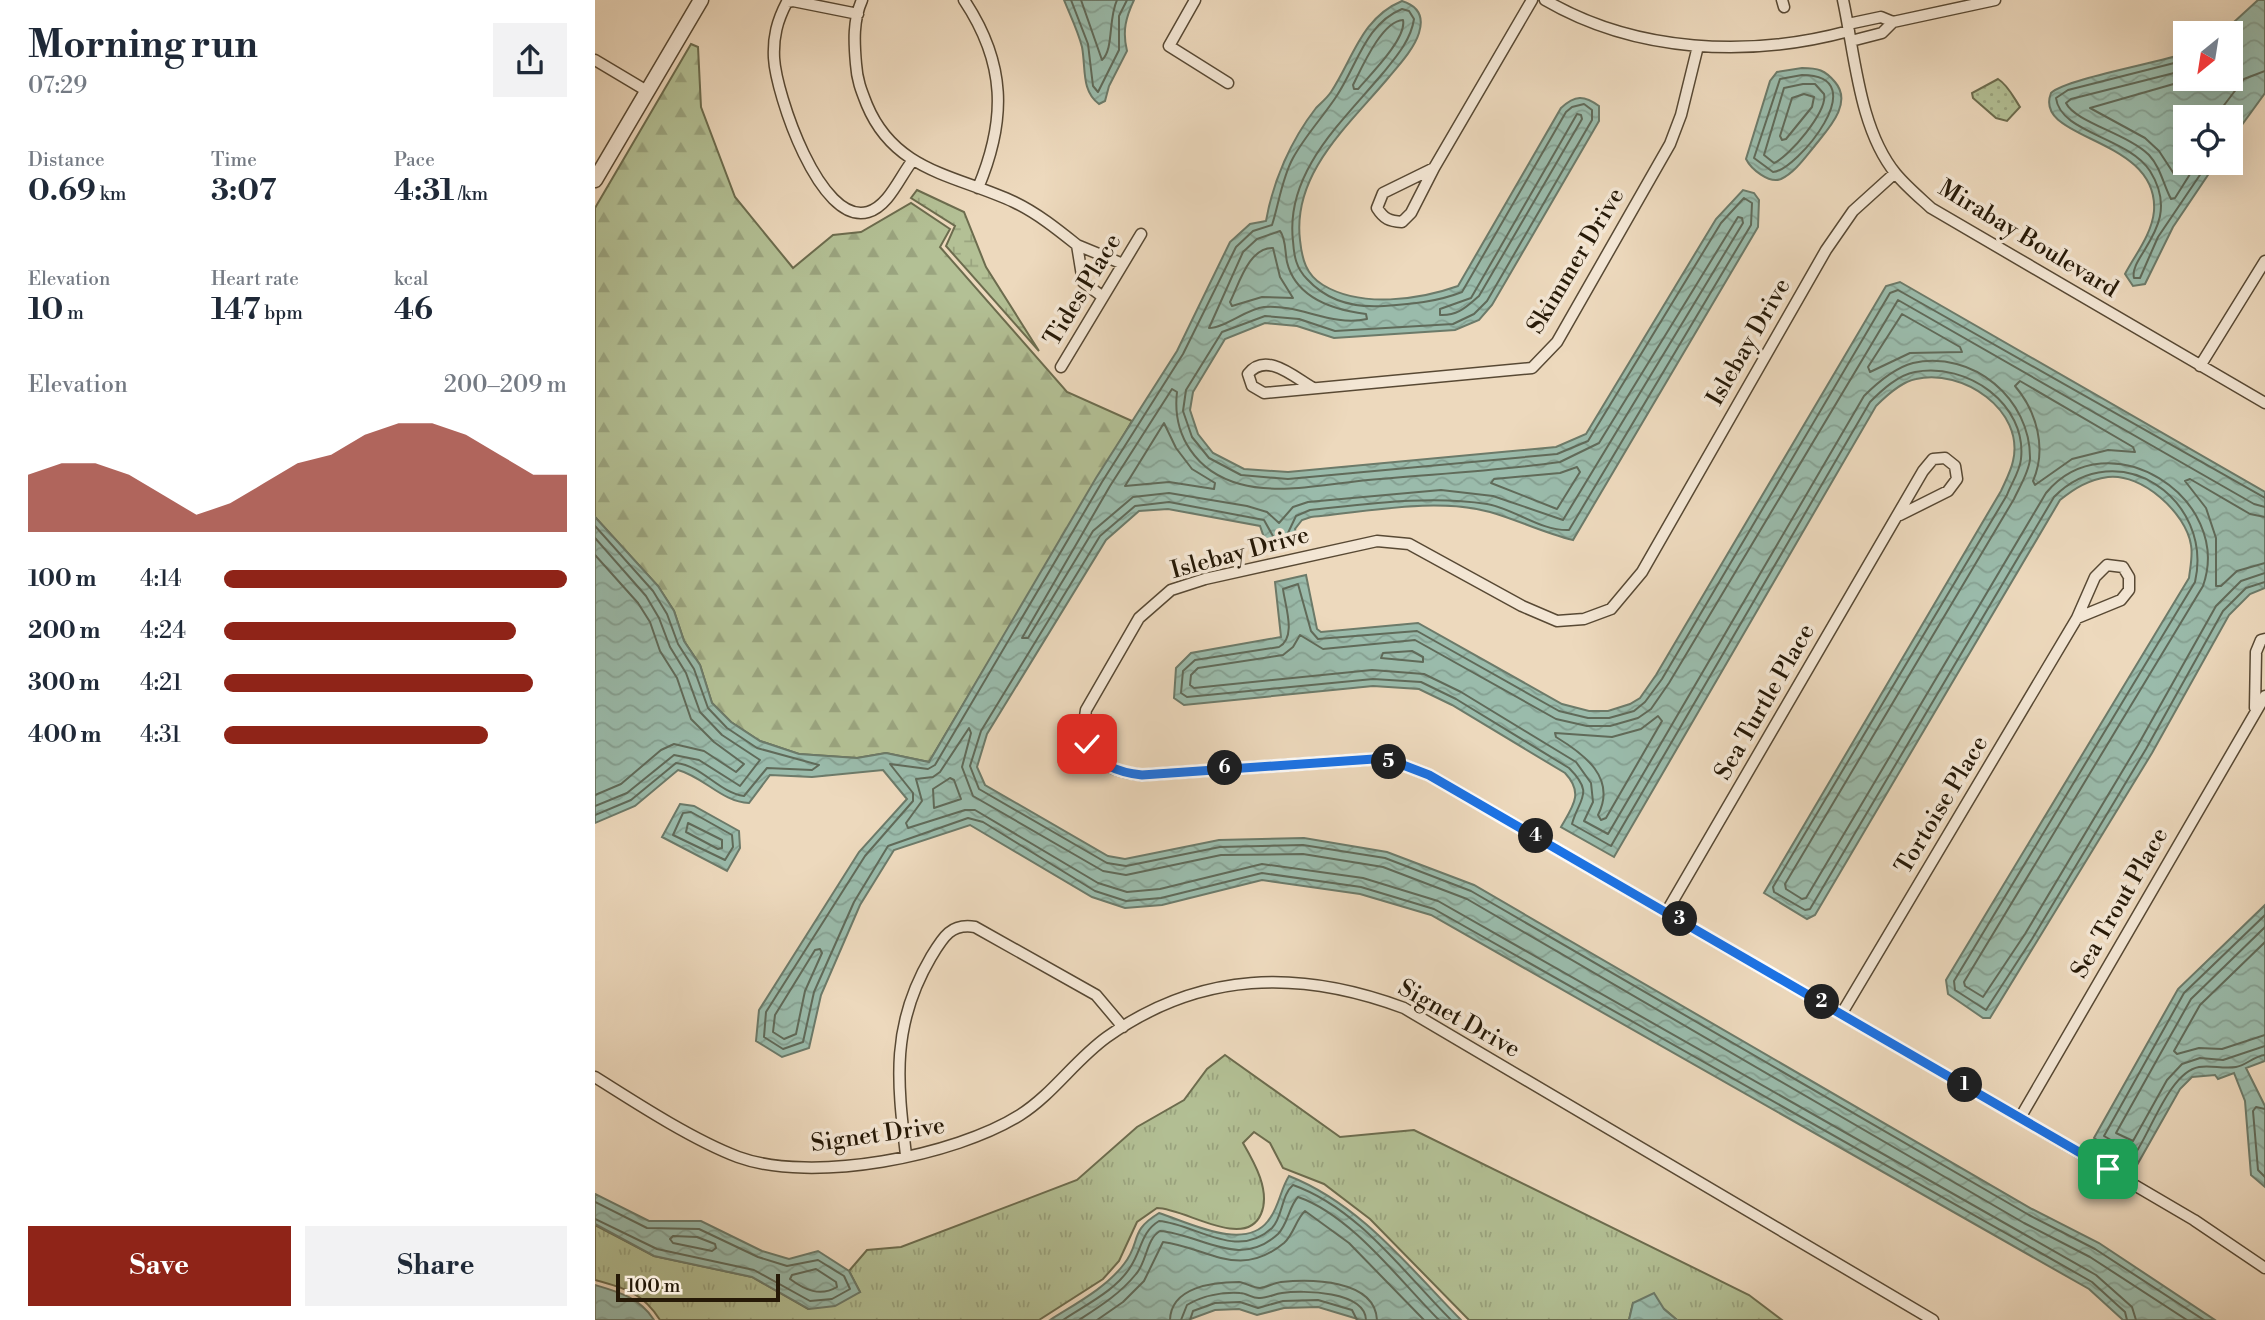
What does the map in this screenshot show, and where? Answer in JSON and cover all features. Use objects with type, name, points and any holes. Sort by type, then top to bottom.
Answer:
[{"type":"street","points":[[595,180],[701,0]]},
{"type":"street","points":[[862,0],[853,42],[856,81],[874,121],[892,145],[942,175],[1015,203],[1047,221],[1077,245],[1123,264]]},
{"type":"street","points":[[964,0],[985,36],[995,69],[999,102],[993,150],[978,188]]},
{"type":"street","points":[[1195,0],[1169,46],[1228,83]]},
{"type":"street","points":[[1434,168],[1383,193],[1377,208],[1381,215],[1389,221],[1402,222],[1412,213],[1434,168],[1532,0]]},
{"type":"street","points":[[1545,0],[1605,27],[1667,42],[1755,48],[1850,32],[1882,33],[1893,22],[1950,5],[1995,0]]},
{"type":"street","name":"Mirabay Boulevard","points":[[1843,0],[1867,112],[1879,146],[1895,173],[1931,208],[2265,403]]},
{"type":"street","points":[[858,14],[787,2],[778,19],[774,59],[792,131],[835,200],[849,211],[866,213],[877,208],[913,160]]},
{"type":"street","points":[[1850,32],[1881,17],[1893,22]]},
{"type":"street","name":"Skimmer Drive","points":[[1313,388],[1274,365],[1265,363],[1253,367],[1248,374],[1252,386],[1264,393],[1532,368],[1557,342],[1670,144],[1681,115],[1698,46]]},
{"type":"street","points":[[595,60],[647,91]]},
{"type":"street","name":"Islebay Drive","points":[[1895,173],[1853,211],[1826,250],[1642,572],[1611,609],[1584,620],[1557,621],[1522,606],[1430,553],[1409,544],[1377,541],[1205,579],[1171,590],[1139,618],[1086,710],[1083,725],[1087,744],[1099,762],[1118,772],[1142,775],[1374,759],[1403,765],[1429,775],[2195,1220],[2265,1268]]},
{"type":"street","name":"Tides Place","points":[[1061,367],[1141,234]]},
{"type":"street","points":[[1077,245],[1083,282],[1103,297]]},
{"type":"street","points":[[2200,366],[2265,261]]},
{"type":"street","name":"Sea Turtle Place","points":[[1667,911],[1900,515],[1923,471],[1933,459],[1945,458],[1955,466],[1957,479],[1948,491],[1900,515]]},
{"type":"street","name":"Tortoise Place","points":[[1842,1013],[2077,618],[2095,578],[2107,565],[2123,567],[2129,577],[2129,590],[2121,600],[2077,618]]},
{"type":"street","name":"Sea Trout Place","points":[[2255,708],[2256,652],[2261,640],[2265,639]]},
{"type":"street","name":"Sea Trout Place","points":[[2021,1118],[2255,708],[2265,696]]},
{"type":"street","points":[[907,1155],[897,1055],[905,1015],[916,983],[951,929],[961,924],[975,927],[1096,995],[1123,1027]]},
{"type":"street","name":"Signet Drive","points":[[595,1077],[739,1157],[799,1168],[834,1166],[960,1144],[988,1133],[1022,1113],[1089,1052],[1151,1009],[1224,985],[1291,981],[1335,987],[1403,1008],[1933,1320]]},
{"type":"green space","points":[[691,44],[698,47],[701,107],[735,197],[793,268],[833,235],[861,232],[911,203],[950,229],[940,247],[1067,392],[1132,421],[929,762],[886,753],[857,758],[799,754],[760,741],[731,722],[712,703],[700,665],[684,641],[674,611],[658,586],[595,517],[595,208]]},
{"type":"green space","points":[[1998,79],[2008,88],[2020,107],[2007,121],[1996,118],[1973,98],[1972,93]]},
{"type":"green space","points":[[917,190],[964,212],[986,267],[1039,351],[946,246],[955,226],[911,198]]},
{"type":"green space","points":[[1225,1055],[1340,1137],[1414,1130],[1749,1295],[1782,1320],[1677,1320],[1664,1309],[1633,1303],[1629,1320],[1469,1320],[1370,1219],[1324,1184],[1283,1168],[1270,1143],[1254,1132],[1243,1143],[1263,1186],[1264,1205],[1253,1224],[1242,1229],[1228,1228],[1157,1208],[1137,1222],[1119,1261],[1103,1279],[1039,1320],[660,1320],[647,1303],[632,1293],[595,1280],[595,1225],[654,1256],[752,1277],[808,1309],[860,1292],[849,1271],[867,1250],[901,1247],[1077,1180],[1137,1127],[1184,1100],[1207,1069]]},
{"type":"water","points":[[1064,0],[1134,0],[1126,24],[1127,51],[1109,86],[1105,101],[1099,104],[1089,93],[1082,47]]},
{"type":"water","points":[[2258,0],[2265,0],[2265,93],[2243,123],[2243,105],[2173,105],[2173,175],[2208,175],[2173,227],[2145,284],[2133,286],[2125,274],[2153,220],[2150,186],[2137,168],[2119,153],[2060,121],[2050,109],[2051,93],[2074,82],[2173,57],[2173,91],[2243,91],[2243,21],[2235,21]]},
{"type":"water","points":[[1402,1],[1416,9],[1420,17],[1417,39],[1402,62],[1326,151],[1305,193],[1300,216],[1302,254],[1309,271],[1323,285],[1355,297],[1372,299],[1408,298],[1458,286],[1561,108],[1575,99],[1589,100],[1599,106],[1599,121],[1492,305],[1479,320],[1455,330],[1334,338],[1297,326],[1265,323],[1225,339],[1193,392],[1190,410],[1198,434],[1213,453],[1244,469],[1288,472],[1556,447],[1586,434],[1716,219],[1743,190],[1754,193],[1759,200],[1758,227],[1573,540],[1490,512],[1424,506],[1311,517],[1302,520],[1295,529],[1299,540],[1267,546],[1260,526],[1168,509],[1139,511],[1106,540],[987,734],[977,767],[985,785],[1108,856],[1125,859],[1219,840],[1304,838],[1387,852],[1474,885],[2032,1209],[2099,1243],[2215,1320],[2123,1320],[2089,1289],[1431,915],[1360,894],[1262,880],[1162,905],[1125,908],[1092,897],[970,825],[894,850],[860,905],[821,995],[809,1048],[782,1057],[756,1041],[759,1010],[859,852],[907,799],[883,770],[812,777],[770,775],[749,803],[730,798],[678,770],[635,806],[595,823],[595,517],[658,586],[674,611],[684,641],[700,665],[712,703],[731,722],[760,741],[799,754],[857,758],[886,753],[929,762],[1096,478],[1177,351],[1230,242],[1250,224],[1266,221],[1278,176],[1299,134],[1316,108],[1331,92],[1367,29],[1388,8]]},
{"type":"water","points":[[1802,68],[1821,70],[1835,82],[1840,90],[1840,108],[1831,125],[1799,165],[1781,179],[1766,178],[1746,159],[1770,81],[1777,72]]},
{"type":"water","points":[[1900,282],[2265,492],[2265,588],[2250,594],[2229,615],[2152,753],[1990,1018],[1983,1018],[1948,994],[1946,980],[2189,578],[2192,549],[2187,533],[2172,508],[2148,488],[2121,477],[2108,477],[2082,485],[2060,500],[1815,915],[1807,919],[1764,893],[2001,491],[2009,473],[2014,442],[2009,425],[2000,410],[1970,387],[1934,377],[1916,379],[1900,386],[1876,406],[1614,857],[1561,827],[1575,800],[1574,787],[1565,773],[1452,705],[1419,689],[1373,686],[1184,705],[1174,698],[1176,668],[1191,653],[1281,637],[1275,582],[1306,575],[1317,629],[1321,632],[1418,623],[1562,704],[1589,711],[1608,711],[1630,704],[1640,698],[1656,675],[1886,286]]},
{"type":"water","points":[[680,804],[694,806],[739,831],[740,848],[727,871],[662,837]]},
{"type":"water","points":[[2265,905],[2265,1061],[2246,1068],[2265,1106],[2265,1187],[2251,1175],[2245,1101],[2234,1073],[2218,1079],[2215,1075],[2192,1077],[2180,1089],[2137,1165],[2094,1138],[2178,989]]},
{"type":"water","points":[[1289,1176],[1315,1188],[1361,1220],[1402,1258],[1461,1320],[1361,1320],[1318,1307],[1284,1308],[1257,1315],[1239,1309],[1215,1310],[1188,1320],[1050,1320],[1090,1295],[1117,1273],[1129,1256],[1139,1231],[1159,1213],[1215,1232],[1245,1234],[1258,1230],[1268,1221]]},
{"type":"water","points":[[595,1194],[649,1221],[701,1221],[762,1251],[789,1259],[818,1251],[849,1271],[860,1292],[835,1306],[809,1309],[752,1277],[654,1256],[595,1224]]},
{"type":"water","points":[[595,1285],[636,1301],[654,1320],[595,1320]]},
{"type":"water","points":[[1654,1293],[1664,1309],[1677,1320],[1629,1320],[1633,1303]]},
{"type":"route","points":[[1087,744],[1099,762],[1118,772],[1142,775],[1374,759],[1403,765],[1429,775],[2108,1169]]}]
